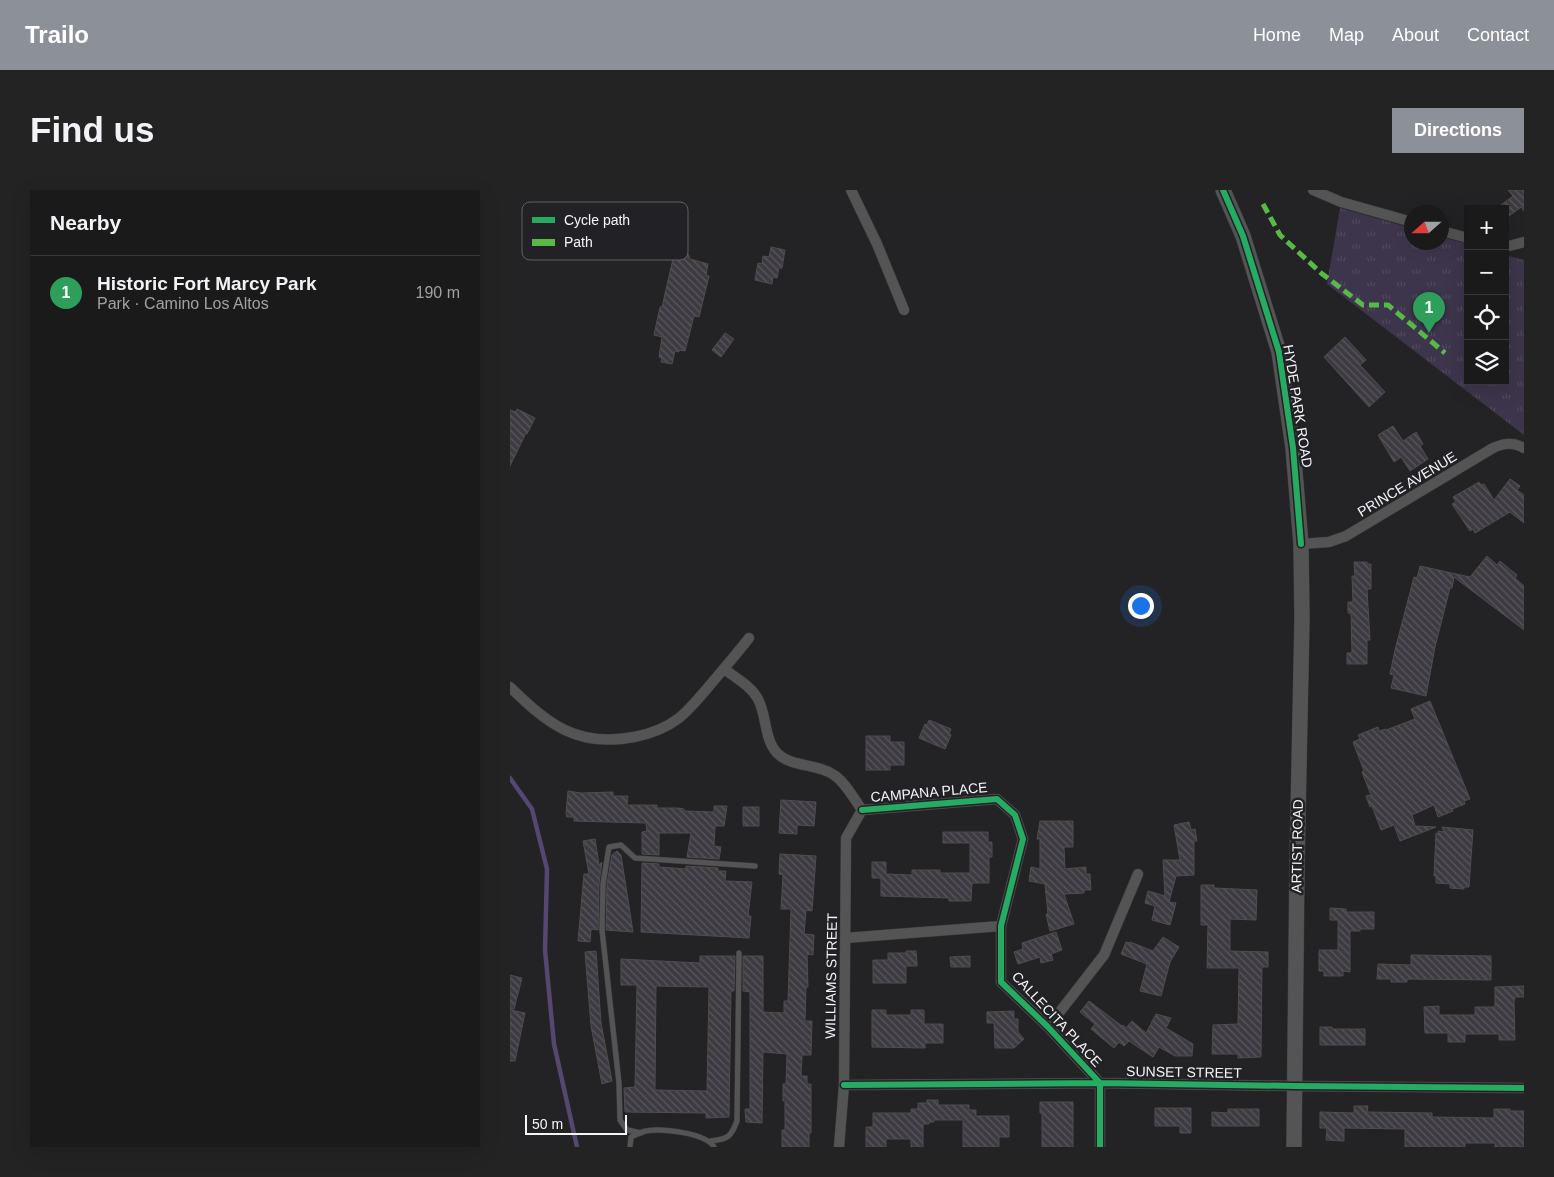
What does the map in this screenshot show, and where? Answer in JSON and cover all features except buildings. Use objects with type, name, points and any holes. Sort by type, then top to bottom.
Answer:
[{"type":"main road","name":"HYDE PARK ROAD","points":[[1223,190],[1244,236],[1279,352],[1293,448],[1301,544]]},
{"type":"main road","name":"ARTIST ROAD","points":[[1294,1147],[1302,619],[1301,544]]},
{"type":"street","points":[[851,190],[877,244],[904,310]]},
{"type":"street","points":[[1314,190],[1342,202],[1404,220]]},
{"type":"street","points":[[1449,233],[1464,237]]},
{"type":"street","points":[[1509,246],[1524,242]]},
{"type":"street","name":"PRINCE AVENUE","points":[[1301,544],[1329,542],[1346,536],[1493,448],[1507,443],[1524,448]]},
{"type":"street","points":[[510,687],[545,719],[566,731],[591,738],[615,740],[635,737],[655,732],[678,719],[689,710],[749,638]]},
{"type":"street","points":[[724,669],[742,682],[758,698],[769,736],[777,752],[793,762],[827,771],[834,775],[846,787],[862,810]]},
{"type":"street","name":"CAMPANA PLACE","points":[[862,810],[997,799]]},
{"type":"street","name":"CALLECITA PLACE","points":[[997,799],[1015,815],[1024,839],[1001,926],[1001,982],[1048,1027],[1100,1082],[1100,1147]]},
{"type":"street","name":"WILLIAMS STREET","points":[[839,1147],[844,1085],[846,838],[862,810]]},
{"type":"street","points":[[1048,1027],[1104,955],[1138,874]]},
{"type":"street","points":[[845,938],[1001,926]]},
{"type":"street","name":"SUNSET STREET","points":[[844,1085],[1100,1082],[1524,1088]]},
{"type":"lane","points":[[641,1134],[627,1130],[620,1120],[618,1074],[602,930],[603,884],[609,847],[621,845],[635,858],[755,866]]},
{"type":"lane","points":[[630,1147],[631,1137],[647,1131],[688,1133],[711,1142],[725,1140],[733,1132],[737,1121],[739,953]]},
{"type":"lane","points":[[711,1142],[714,1147]]},
{"type":"green space","points":[[1340,208],[1404,226],[1404,250],[1449,250],[1449,239],[1464,243],[1464,385],[1509,385],[1509,256],[1524,260],[1524,435],[1327,284]]},
{"type":"waterway","points":[[510,778],[532,809],[547,869],[545,950],[554,1044],[577,1147]]},
{"type":"marked path","points":[[1263,204],[1280,235],[1321,273],[1363,305],[1388,305],[1445,353]]},
{"type":"cycle path","points":[[1223,190],[1243,236],[1279,352],[1293,448],[1301,544]]},
{"type":"cycle path","points":[[862,810],[997,799],[1015,815],[1023,839],[1001,926],[1001,982],[1048,1027],[1100,1083],[1100,1147]]},
{"type":"cycle path","points":[[844,1085],[1100,1083],[1524,1088]]},
{"type":"place","name":"Historic Fort Marcy Park","points":[[1429,333]]}]
